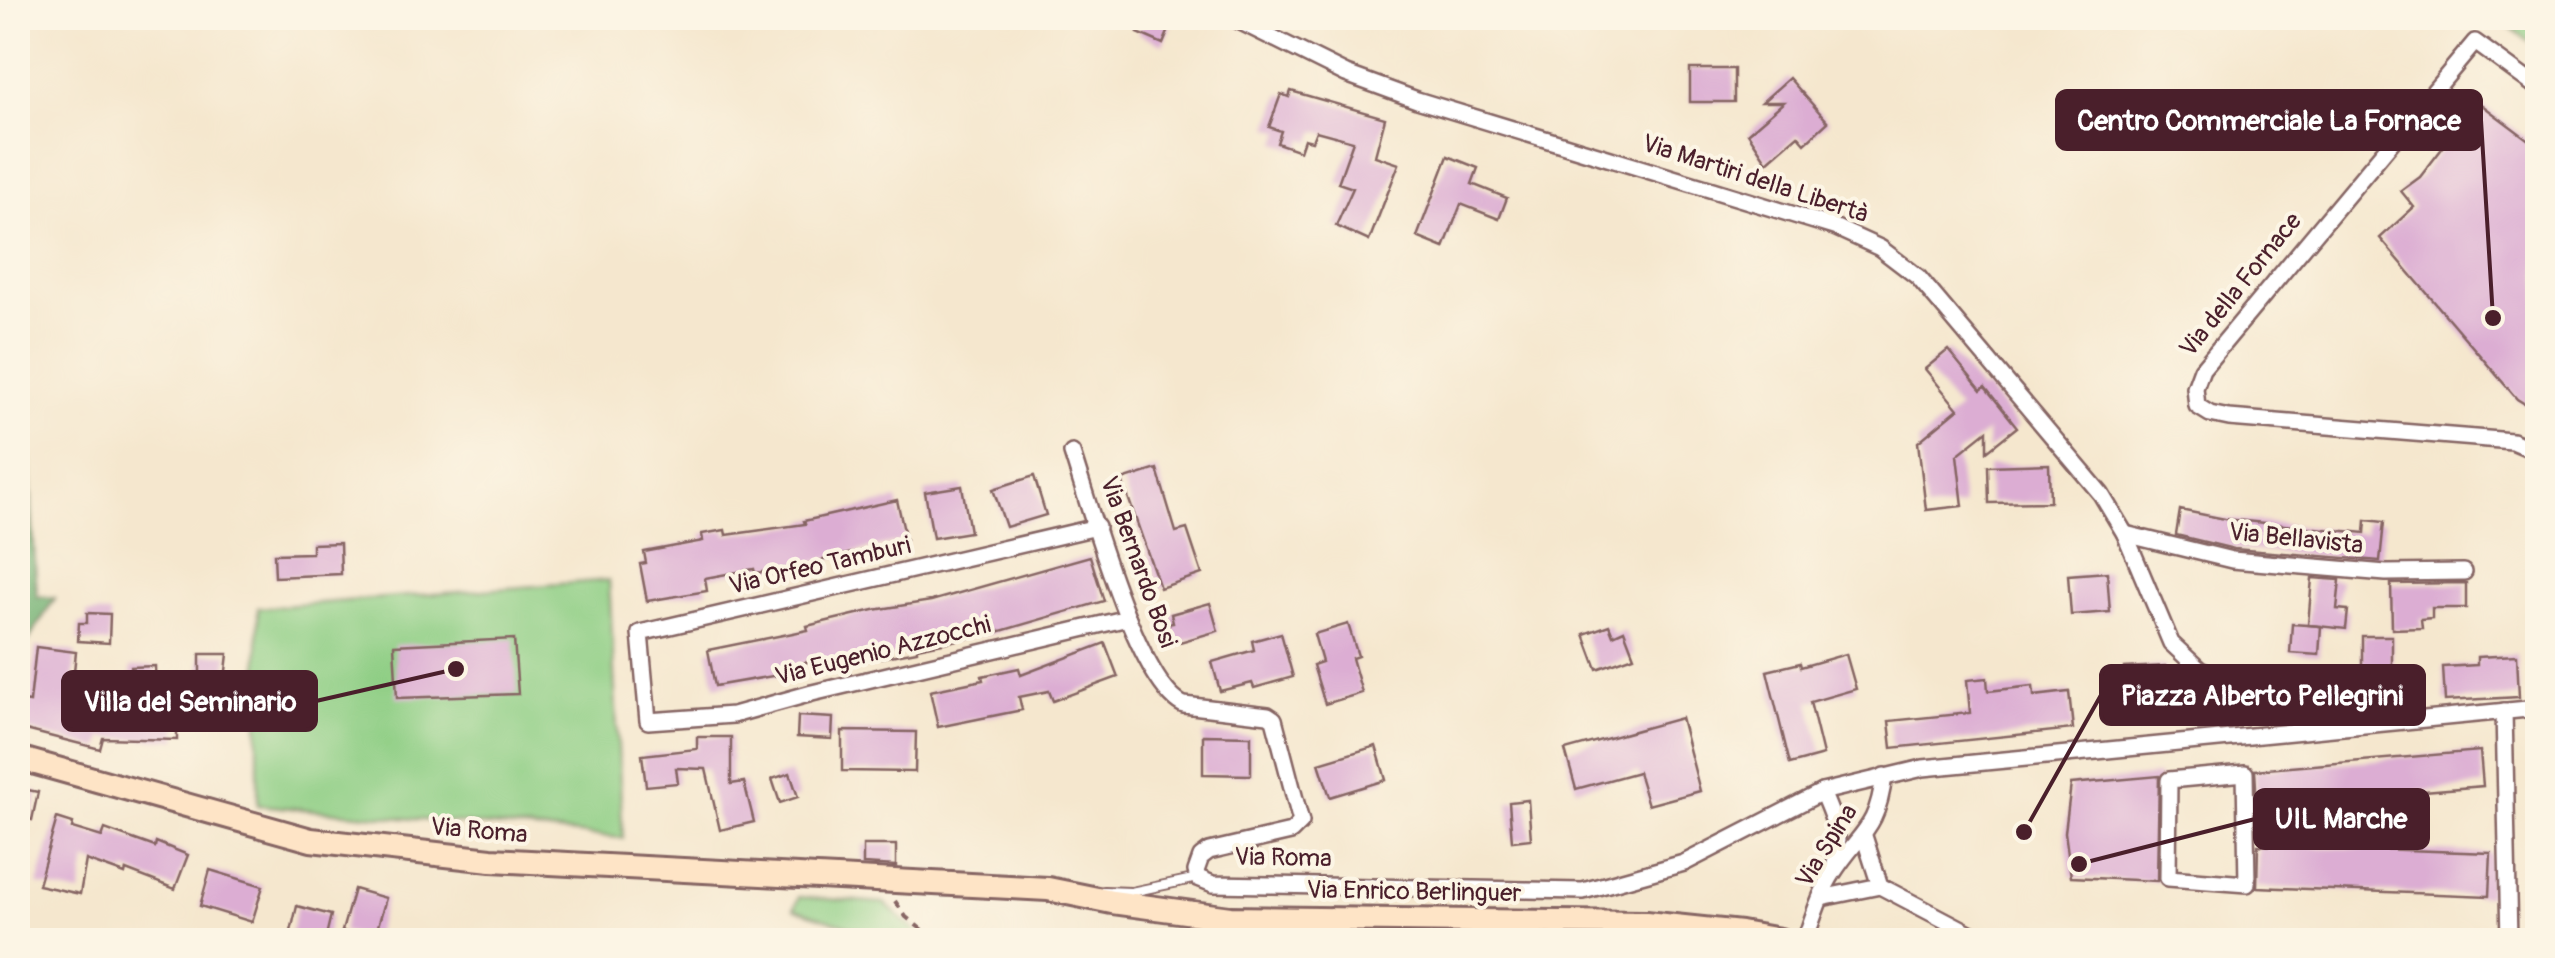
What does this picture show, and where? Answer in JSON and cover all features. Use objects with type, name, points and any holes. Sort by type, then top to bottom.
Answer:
[{"type":"main road","name":"Via Roma","points":[[18,758],[311,840],[491,860],[1048,889]]},
{"type":"main road","name":"Via Enrico Berlinguer","points":[[1048,889],[1230,918],[1646,923],[1741,932],[1779,940]]},
{"type":"street","name":"Via Martiri della Libertà","points":[[1233,18],[1346,74],[1417,100],[1834,226],[1880,248],[1918,277],[2101,494],[2126,534],[2170,643],[2200,670],[2238,687],[2329,700],[2344,706],[2356,724]]},
{"type":"street","name":"Via della Fornace","points":[[2538,88],[2475,42],[2202,368],[2195,388],[2197,406],[2229,418],[2512,442],[2538,452]]},
{"type":"street","name":"Via Bernardo Bosi","points":[[1072,452],[1128,618],[1158,682],[1173,700],[1184,705],[1256,712],[1274,718],[1302,815],[1298,828],[1210,852],[1196,864],[1198,878]]},
{"type":"street","name":"Via Orfeo Tamburi","points":[[648,721],[640,634],[1097,528]]},
{"type":"street","name":"Via Bellavista","points":[[2126,534],[2232,560],[2386,573],[2464,572]]},
{"type":"street","name":"Via Eugenio Azzocchi","points":[[648,721],[733,715],[1128,618]]},
{"type":"street","name":"Via Roma","points":[[1198,878],[1213,884],[1584,890],[1684,863],[1822,792],[1922,768],[2537,708]]},
{"type":"street","points":[[2504,711],[2509,940]]},
{"type":"street","points":[[2245,773],[2246,884],[2168,878],[2170,780],[2245,773]]},
{"type":"street","name":"Via Spina","points":[[1805,940],[1833,873],[1864,836],[1880,809],[1884,776]]},
{"type":"street","points":[[1822,792],[1840,840],[1833,873]]},
{"type":"street","points":[[1864,836],[1880,886]]},
{"type":"street","points":[[1821,898],[1880,886],[1983,940]]},
{"type":"street","points":[[1230,918],[1352,940]]},
{"type":"lane","name":"Via Roma","points":[[1048,889],[1131,892],[1198,878]]},
{"type":"path","points":[[2537,708],[2538,637]]},
{"type":"path","points":[[886,879],[890,894],[906,917],[935,940]]},
{"type":"green space","points":[[2499,18],[2537,18],[2537,48]]},
{"type":"green space","points":[[18,364],[24,379],[37,596],[55,598],[18,657]]},
{"type":"green space","points":[[609,580],[623,838],[258,805],[258,608]]},
{"type":"green space","points":[[799,897],[884,903],[925,940],[893,940],[794,909]]},
{"type":"building","points":[[1145,18],[1171,25],[1163,44],[1138,33]]},
{"type":"building","points":[[1690,69],[1734,69],[1734,102],[1690,102]]},
{"type":"building","points":[[1789,78],[1828,122],[1805,143],[1798,135],[1767,162],[1748,133],[1784,102],[1762,102]]},
{"type":"building","points":[[1291,91],[1385,118],[1375,156],[1399,164],[1369,241],[1336,226],[1353,188],[1338,183],[1353,141],[1316,131],[1312,141],[1304,139],[1300,151],[1277,143],[1281,131],[1269,127],[1281,94],[1289,97]]},
{"type":"building","points":[[2478,102],[2538,147],[2538,412],[2517,399],[2380,238],[2414,207],[2401,191],[2420,177]]},
{"type":"building","points":[[1448,156],[1478,168],[1472,184],[1507,198],[1499,219],[1461,204],[1444,248],[1417,237]]},
{"type":"building","points":[[1948,350],[2017,427],[1987,451],[1987,431],[1957,455],[1963,506],[1926,510],[1918,442],[1958,409],[1925,369]]},
{"type":"building","points":[[2049,464],[2050,502],[1989,503],[1988,466]]},
{"type":"building","points":[[1157,469],[1176,532],[1187,529],[1202,574],[1160,588],[1122,480]]},
{"type":"building","points":[[1034,476],[1046,515],[1006,527],[993,489]]},
{"type":"building","points":[[962,486],[970,532],[933,538],[925,492]]},
{"type":"building","points":[[897,500],[906,540],[790,568],[755,573],[754,569],[705,578],[707,591],[647,601],[640,564],[646,563],[644,552],[703,541],[702,534],[725,530],[726,535],[805,524],[804,521]]},
{"type":"building","points":[[2180,510],[2225,519],[2365,533],[2366,520],[2384,522],[2380,561],[2234,549],[2176,535]]},
{"type":"building","points":[[340,543],[341,574],[275,577],[274,554],[312,553],[312,544]]},
{"type":"building","points":[[1090,556],[1104,601],[917,651],[826,668],[824,658],[794,665],[796,672],[715,686],[708,650],[808,630],[807,626],[874,610],[931,601]]},
{"type":"building","points":[[2107,572],[2110,612],[2071,615],[2068,575]]},
{"type":"building","points":[[2312,578],[2340,580],[2337,609],[2348,610],[2346,629],[2308,625]]},
{"type":"building","points":[[2466,583],[2466,608],[2432,608],[2432,618],[2421,619],[2422,628],[2392,629],[2391,584]]},
{"type":"building","points":[[1210,603],[1218,631],[1173,644],[1167,624],[1173,623],[1171,614]]},
{"type":"building","points":[[87,613],[110,614],[109,643],[78,641],[79,623],[87,623]]},
{"type":"building","points":[[1348,624],[1358,656],[1352,658],[1362,693],[1325,704],[1313,665],[1322,662],[1314,634]]},
{"type":"building","points":[[2292,624],[2321,626],[2319,655],[2290,653]]},
{"type":"building","points":[[1609,625],[1613,635],[1624,630],[1634,656],[1597,669],[1584,634]]},
{"type":"building","points":[[1281,633],[1293,677],[1254,688],[1252,683],[1220,691],[1212,662],[1254,650],[1252,641]]},
{"type":"building","points":[[2362,636],[2392,636],[2392,675],[2362,675]]},
{"type":"building","points":[[514,639],[518,694],[397,698],[394,645]]},
{"type":"building","points":[[1105,643],[1118,677],[1053,701],[1049,691],[1019,697],[1022,710],[938,727],[930,691],[1019,668],[1021,675]]},
{"type":"building","points":[[36,647],[76,652],[71,700],[80,702],[78,712],[124,724],[125,699],[132,699],[131,667],[155,666],[156,700],[177,701],[177,740],[103,738],[100,749],[18,728],[23,701],[30,702]]},
{"type":"building","points":[[200,654],[228,654],[222,705],[194,704]]},
{"type":"building","points":[[1846,654],[1856,689],[1810,702],[1823,755],[1790,764],[1767,671],[1800,663],[1801,667]]},
{"type":"building","points":[[2517,655],[2519,697],[2445,701],[2443,667],[2477,665],[2477,657]]},
{"type":"building","points":[[2165,666],[2166,696],[2125,698],[2124,668]]},
{"type":"building","points":[[1987,678],[1988,691],[2033,686],[2034,696],[2069,692],[2073,729],[1892,748],[1889,721],[1970,713],[1967,680]]},
{"type":"building","points":[[798,716],[833,718],[832,739],[797,737]]},
{"type":"building","points":[[1681,718],[1700,791],[1648,805],[1638,772],[1576,789],[1565,750]]},
{"type":"building","points":[[842,731],[916,732],[915,772],[842,771]]},
{"type":"building","points":[[1203,735],[1251,736],[1251,775],[1203,774]]},
{"type":"building","points":[[697,737],[731,737],[731,784],[744,782],[754,822],[720,830],[706,769],[676,768],[678,783],[646,786],[642,755],[697,749]]},
{"type":"building","points":[[1376,746],[1386,780],[1330,797],[1319,763]]},
{"type":"building","points":[[2480,751],[2483,786],[2257,805],[2255,770]]},
{"type":"building","points":[[790,773],[798,797],[780,803],[772,779]]},
{"type":"building","points":[[2159,776],[2157,881],[2071,877],[2065,832],[2071,784]]},
{"type":"building","points":[[18,788],[38,792],[32,820],[18,817]]},
{"type":"building","points":[[1528,800],[1531,839],[1512,841],[1509,802]]},
{"type":"building","points":[[57,818],[73,823],[72,828],[102,837],[105,829],[188,855],[175,889],[86,860],[80,894],[38,885]]},
{"type":"building","points":[[863,845],[896,845],[896,866],[863,864]]},
{"type":"building","points":[[2258,845],[2491,853],[2489,896],[2257,887]]},
{"type":"building","points":[[210,870],[263,886],[252,922],[200,906]]},
{"type":"building","points":[[354,889],[386,898],[374,940],[342,931]]},
{"type":"building","points":[[297,906],[331,915],[325,940],[289,940]]},
{"type":"place","name":"Centro Commerciale La Fornace","points":[[2493,318]]},
{"type":"place","name":"Villa del Seminario","points":[[456,669]]},
{"type":"place","name":"Piazza Alberto Pellegrini","points":[[2024,832]]},
{"type":"place","name":"UIL Marche","points":[[2079,864]]}]
